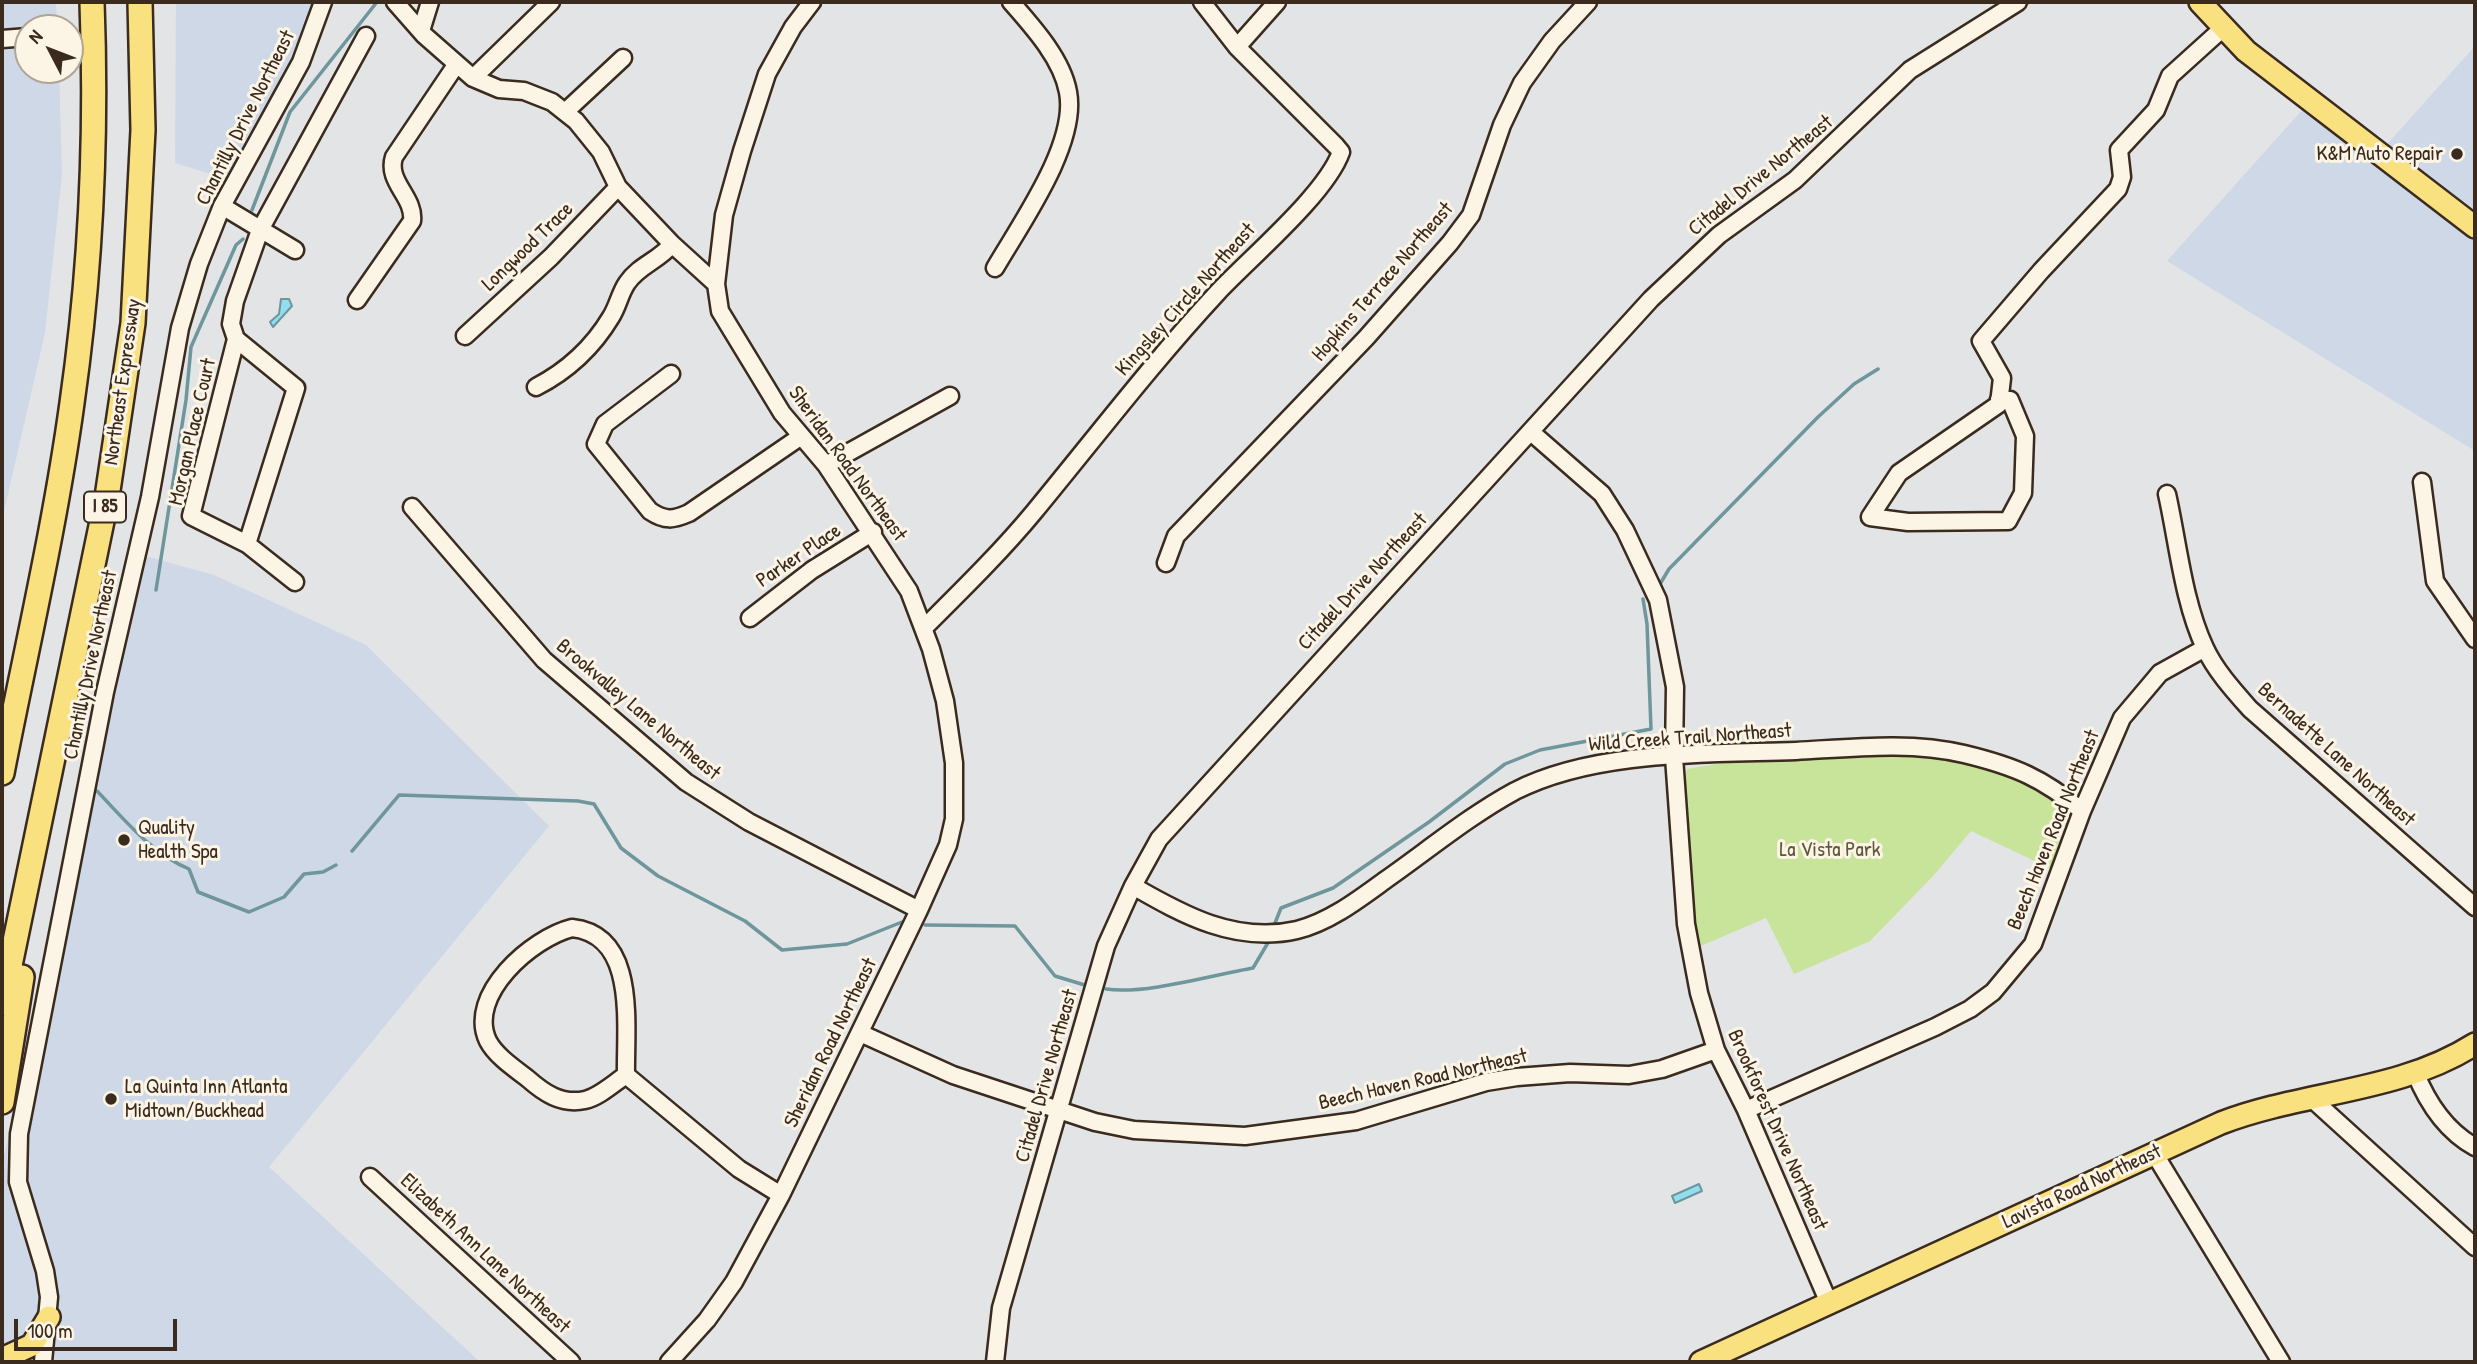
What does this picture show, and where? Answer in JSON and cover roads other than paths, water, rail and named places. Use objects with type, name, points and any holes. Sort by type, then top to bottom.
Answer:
[{"type":"highway","name":"I 85","points":[[2,773],[61,473],[83,322],[93,157],[93,2]]},
{"type":"highway","name":"Northeast Expressway","points":[[2,1004],[107,497],[133,323],[143,130],[140,2]]},
{"type":"highway","points":[[2,713],[19,684]]},
{"type":"highway","points":[[2,1102],[22,976],[27,891]]},
{"type":"main road","points":[[2200,2],[2222,29],[2475,227]]},
{"type":"main road","name":"Lavista Road Northeast","points":[[1700,1362],[2154,1153],[2247,1114],[2310,1097],[2373,1085],[2415,1072],[2475,1044]]},
{"type":"main road","points":[[2,1359],[32,1345],[49,1317]]},
{"type":"street","name":"Chantilly Drive Northeast","points":[[43,1362],[49,1317],[45,1271],[18,1182],[19,1134],[105,692],[150,496],[180,328],[199,264],[222,206],[301,62],[323,2]]},
{"type":"street","points":[[395,2],[421,31],[473,78],[499,89],[524,91],[552,102],[576,121],[601,152],[618,187],[672,244],[716,284]]},
{"type":"street","points":[[421,31],[430,2]]},
{"type":"street","points":[[473,78],[551,2]]},
{"type":"street","name":"Sheridan Road Northeast","points":[[669,1362],[707,1320],[734,1282],[781,1195],[814,1121],[919,910],[948,845],[954,819],[954,762],[946,701],[924,628],[909,591],[873,532],[826,465],[782,413],[720,311],[716,284],[724,215],[767,74],[793,27],[812,2]]},
{"type":"street","points":[[995,268],[1064,144],[1070,118],[1068,91],[1060,72],[1045,44],[1012,2]]},
{"type":"street","name":"Kingsley Circle Northeast","points":[[924,628],[1032,514],[1142,379],[1336,165],[1341,152],[1237,47],[1202,2]]},
{"type":"street","points":[[1237,47],[1277,2]]},
{"type":"street","name":"Hopkins Terrace Northeast","points":[[1166,562],[1176,536],[1366,338],[1457,234],[1471,215],[1502,125],[1522,83],[1552,41],[1588,2]]},
{"type":"street","name":"Citadel Drive Northeast","points":[[995,1362],[1001,1308],[1107,946],[1133,886],[1159,839],[1176,817],[1651,299],[1719,235],[1795,180],[1910,70],[2018,2]]},
{"type":"street","points":[[1999,399],[2010,400],[2025,436],[2023,494],[2008,521],[1908,522],[1870,517],[1899,472],[1999,404],[1999,399],[2002,378],[1981,341],[2040,271],[2118,189],[2122,177],[2119,150],[2156,110],[2170,76],[2222,29]]},
{"type":"street","name":"Morgan Place Court","points":[[247,544],[296,388],[236,339],[231,324],[235,301],[260,230],[366,36]]},
{"type":"street","points":[[565,112],[622,58]]},
{"type":"street","points":[[357,300],[412,221],[413,210],[391,166],[394,157],[456,65]]},
{"type":"street","name":"Longwood Trace","points":[[465,336],[551,257],[618,187]]},
{"type":"street","points":[[222,206],[295,250]]},
{"type":"street","points":[[536,387],[551,379],[587,350],[611,317],[627,282],[641,267],[672,244]]},
{"type":"street","name":"Morgan Place Court","points":[[236,339],[191,516],[247,544],[295,583]]},
{"type":"street","points":[[671,374],[605,424],[596,444],[650,511],[662,519],[675,519],[689,513],[800,437]]},
{"type":"street","points":[[826,465],[950,396]]},
{"type":"street","name":"Brookforest Drive Northeast","points":[[1531,432],[1602,494],[1625,530],[1658,600],[1675,687],[1674,757],[1686,924],[1697,982],[1716,1050],[1746,1110],[1829,1303]]},
{"type":"street","points":[[2422,482],[2435,581],[2475,639]]},
{"type":"street","name":"Bernadette Lane Northeast","points":[[2167,494],[2192,608],[2205,648],[2233,690],[2250,709],[2475,906]]},
{"type":"street","name":"Brookvalley Lane Northeast","points":[[412,507],[544,660],[686,782],[749,822],[919,910]]},
{"type":"street","name":"Parker Place","points":[[750,618],[812,570],[873,532]]},
{"type":"street","name":"Beech Haven Road Northeast","points":[[1746,1110],[1935,1027],[1970,1009],[1993,992],[2032,943],[2112,739],[2134,701],[2160,673],[2205,648]]},
{"type":"street","name":"Wild Creek Trail Northeast","points":[[1133,886],[1191,919],[1222,929],[1269,933],[1298,930],[1342,910],[1486,808],[1539,780],[1591,766],[1674,757],[1862,747],[1924,748],[1964,754],[2033,775],[2082,811]]},
{"type":"street","points":[[626,1075],[587,1100],[555,1099],[522,1075],[494,1050],[487,1040],[486,1009],[492,992],[508,969],[533,945],[552,933],[572,928],[588,930],[605,941],[615,953],[622,979],[626,1075],[739,1169],[781,1195]]},
{"type":"street","name":"Beech Haven Road Northeast","points":[[860,1033],[953,1075],[1095,1122],[1134,1130],[1245,1136],[1356,1121],[1496,1080],[1570,1073],[1629,1075],[1662,1069],[1716,1050]]},
{"type":"street","points":[[2415,1072],[2428,1101],[2442,1120],[2475,1147]]},
{"type":"street","points":[[2310,1097],[2475,1247]]},
{"type":"street","points":[[2154,1153],[2281,1362]]},
{"type":"street","name":"Elizabeth Ann Lane Northeast","points":[[370,1177],[571,1362]]},
{"type":"water","points":[[281,299],[289,299],[292,306],[273,327],[270,322],[279,314]]},
{"type":"water","points":[[1699,1184],[1702,1191],[1675,1203],[1672,1196]]},
{"type":"waterway","points":[[252,210],[290,112],[377,2]]},
{"type":"waterway","points":[[156,590],[186,400],[191,347],[236,245],[243,239]]},
{"type":"waterway","points":[[1660,584],[1669,569],[1818,417],[1854,384],[1878,369]]},
{"type":"waterway","points":[[1275,923],[1281,908],[1333,888],[1429,822],[1505,764],[1540,750],[1651,729],[1647,624],[1643,599]]},
{"type":"waterway","points":[[97,791],[151,845],[189,869],[198,892],[249,912],[284,897],[304,874],[323,872],[336,865]]},
{"type":"waterway","points":[[352,851],[399,795],[578,801],[594,804],[621,848],[658,876],[745,921],[782,950],[847,944],[902,922]]},
{"type":"waterway","points":[[925,925],[1015,926],[1055,976],[1088,986]]},
{"type":"waterway","points":[[1106,989],[1159,987],[1253,968],[1269,941]]},
{"type":"place","name":"K&M Auto Repair","points":[[2457,154]]},
{"type":"place","name":"Quality Health Spa","points":[[124,840]]},
{"type":"place","name":"La Quinta Inn Atlanta Midtown/Buckhead","points":[[111,1099]]},
{"type":"park label","name":"La Vista Park","points":[[1830,850]]}]
